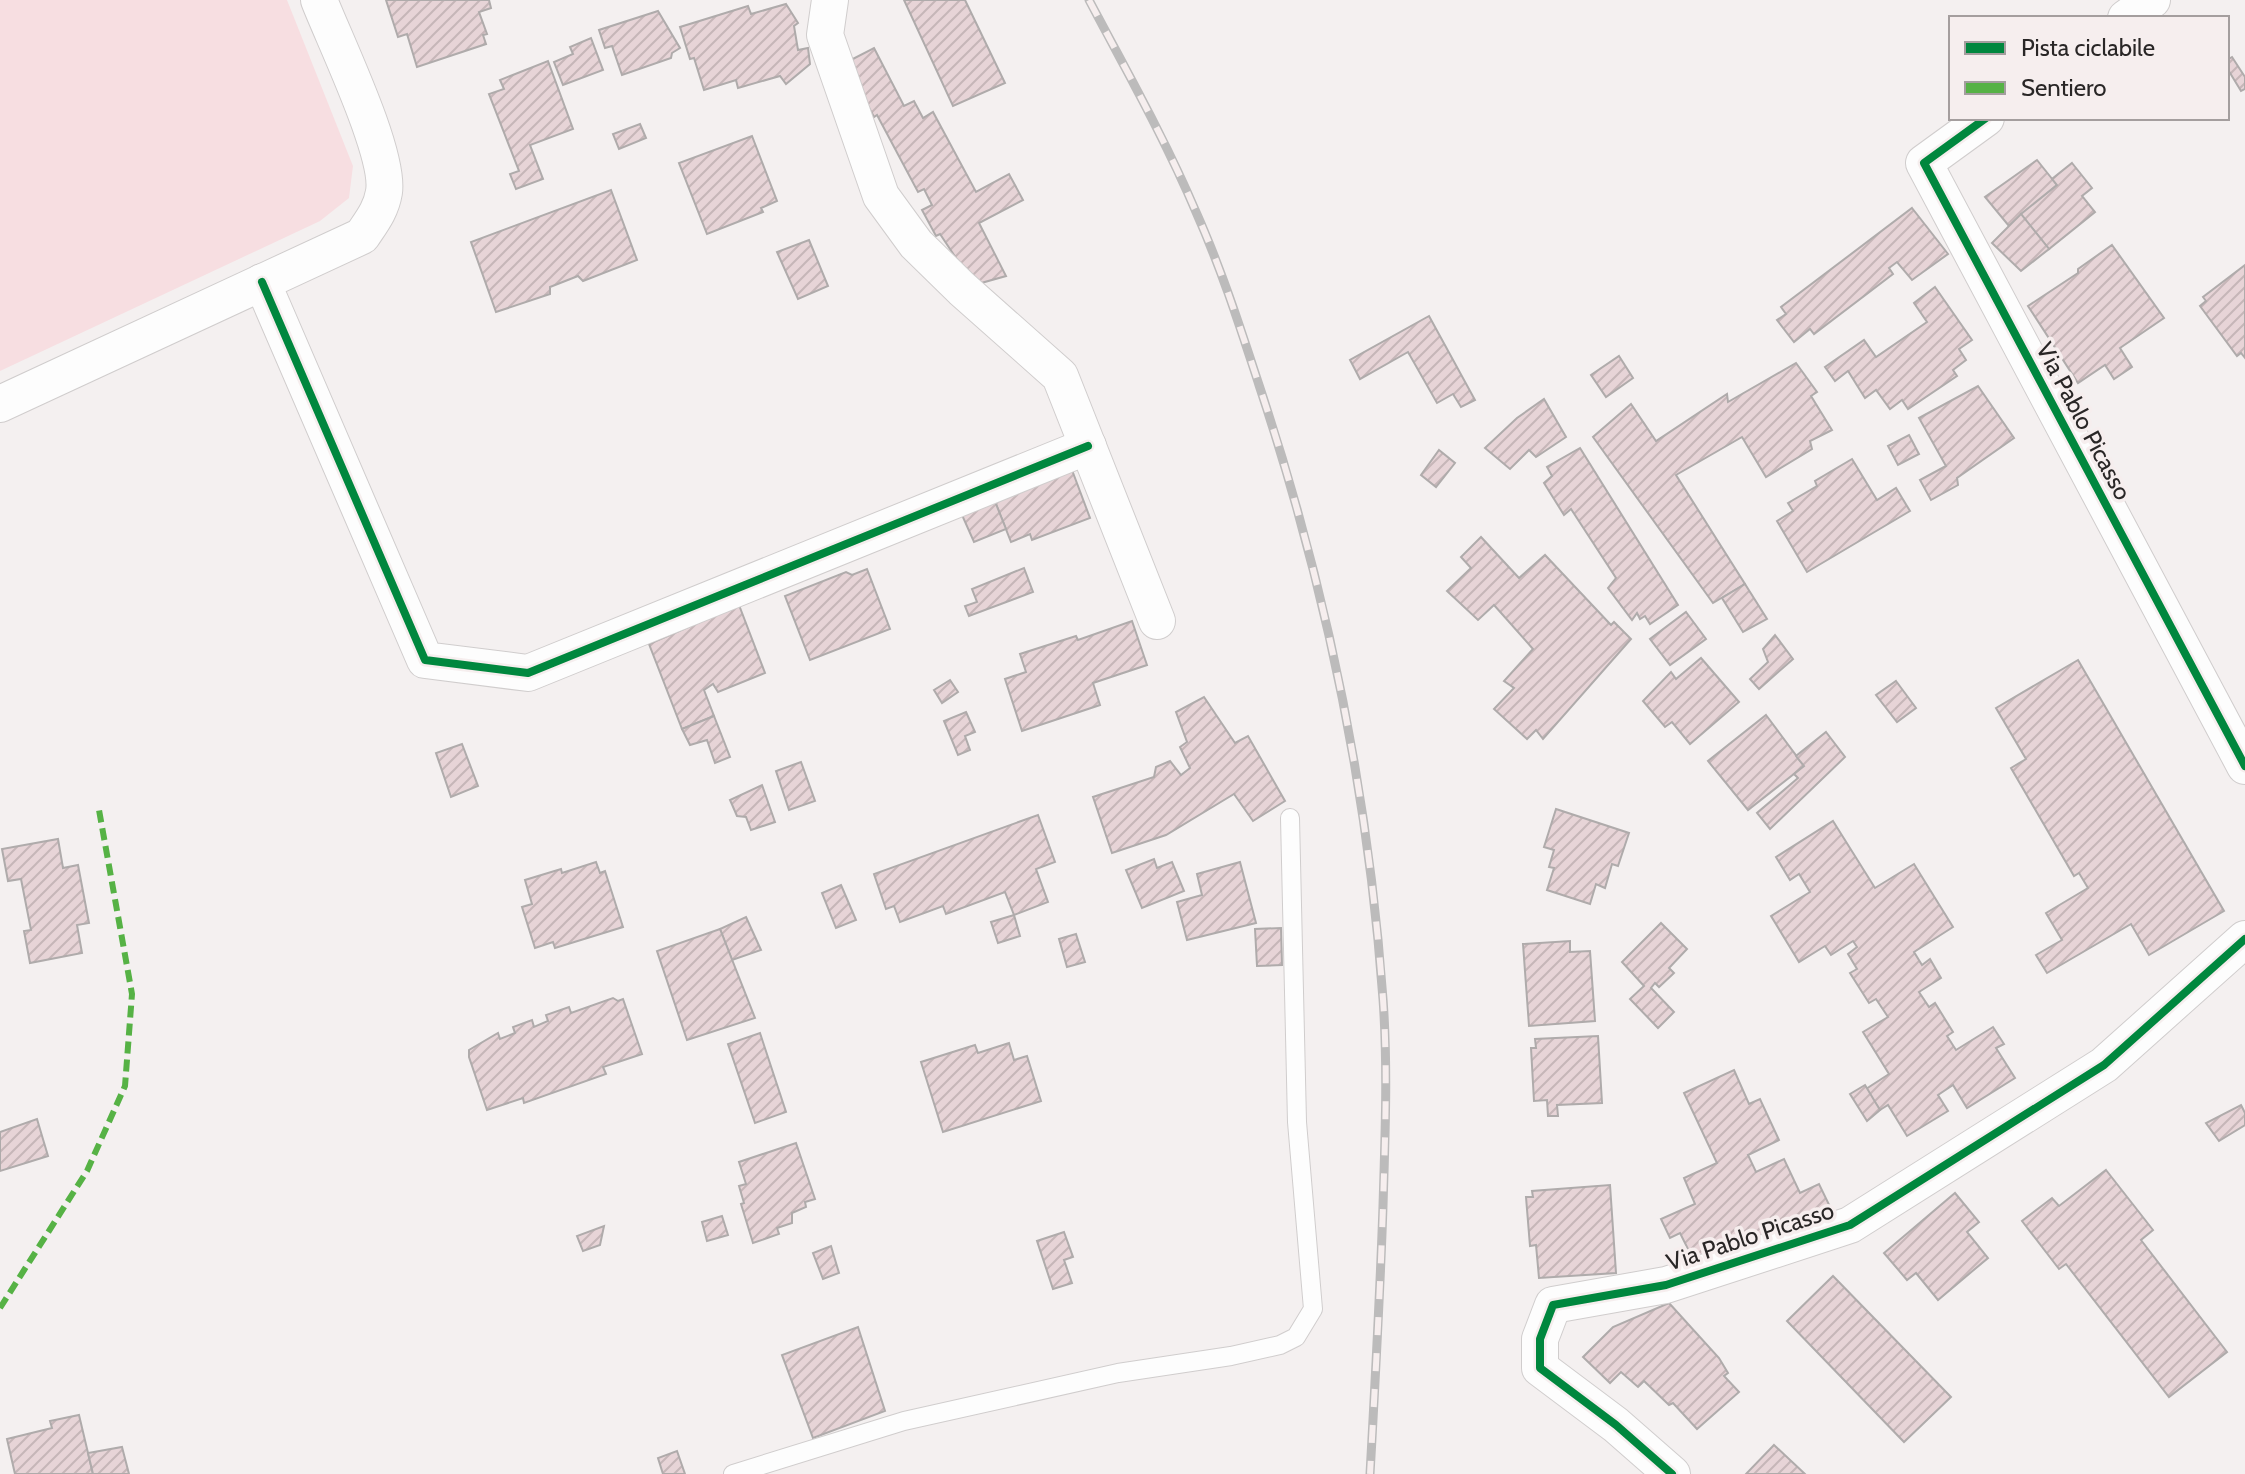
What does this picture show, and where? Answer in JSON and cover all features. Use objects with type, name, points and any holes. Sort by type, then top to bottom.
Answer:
[{"type":"street","points":[[0,404],[362,236],[378,213],[384,189],[382,159],[319,0]]},
{"type":"street","points":[[830,0],[825,35],[881,196],[925,253],[1060,376],[1157,621]]},
{"type":"street","points":[[2129,16],[2152,0]]},
{"type":"street","name":"Via Pablo Picasso","points":[[1983,120],[1924,163],[2245,766]]},
{"type":"street","points":[[262,282],[425,660],[528,673],[1088,446]]},
{"type":"street","name":"Via Pablo Picasso","points":[[1672,1474],[1616,1425],[1540,1368],[1540,1339],[1553,1305],[1666,1285],[1850,1225],[2104,1065],[2245,939]]},
{"type":"lane","points":[[733,1474],[904,1421],[1118,1373],[1256,1351],[1296,1337],[1313,1309],[1297,1122],[1290,818]]},
{"type":"shaded area","points":[[0,0],[287,0],[353,166],[349,198],[320,221],[0,371]]},
{"type":"building","points":[[386,0],[489,0],[491,8],[479,12],[487,34],[483,35],[486,44],[417,67],[407,34],[398,37]]},
{"type":"building","points":[[904,0],[965,0],[1005,83],[953,106]]},
{"type":"building","points":[[786,4],[798,23],[794,26],[798,50],[808,48],[810,64],[786,84],[780,76],[738,88],[736,80],[704,90],[680,27],[748,6],[751,14]]},
{"type":"building","points":[[658,11],[680,48],[672,53],[671,58],[622,75],[612,46],[605,48],[599,30]]},
{"type":"building","points":[[591,38],[603,70],[563,85],[554,62],[573,54],[570,47]]},
{"type":"building","points":[[874,48],[904,106],[914,101],[923,118],[933,112],[976,192],[1009,174],[1023,200],[979,223],[1006,276],[974,285],[940,234],[936,236],[922,210],[932,205],[924,189],[918,192],[845,63]]},
{"type":"building","points":[[2232,57],[2245,77],[2245,89],[2241,91],[2229,71],[2229,59]]},
{"type":"building","points":[[548,61],[573,129],[530,145],[543,179],[516,189],[510,174],[519,171],[489,94],[504,89],[500,80]]},
{"type":"building","points":[[640,124],[646,138],[619,149],[613,134]]},
{"type":"building","points":[[752,136],[777,201],[761,208],[763,212],[707,234],[679,163]]},
{"type":"building","points":[[2037,160],[2057,185],[2009,226],[1985,197]]},
{"type":"building","points":[[2072,163],[2092,188],[2082,196],[2095,212],[2049,249],[2021,214],[2057,185],[2052,179]]},
{"type":"building","points":[[611,190],[637,260],[583,281],[578,276],[550,287],[550,294],[496,312],[471,242]]},
{"type":"building","points":[[1912,208],[1948,254],[1912,280],[1897,262],[1889,268],[1893,274],[1814,334],[1810,329],[1794,342],[1777,320],[1786,314],[1781,307]]},
{"type":"building","points":[[2021,214],[2049,249],[2021,271],[1992,243]]},
{"type":"building","points":[[809,240],[828,286],[798,299],[777,252]]},
{"type":"building","points":[[2112,245],[2164,318],[2120,348],[2132,367],[2114,379],[2105,365],[2078,383],[2028,306],[2078,273],[2078,269]]},
{"type":"building","points":[[2245,265],[2245,358],[2241,353],[2237,356],[2200,306],[2206,301],[2203,297]]},
{"type":"building","points":[[1935,287],[1972,340],[1959,349],[1966,360],[1953,370],[1957,376],[1908,409],[1902,400],[1890,409],[1876,390],[1865,398],[1848,371],[1835,381],[1825,367],[1864,340],[1876,357],[1927,322],[1914,303]]},
{"type":"building","points":[[1429,316],[1475,400],[1461,407],[1453,394],[1437,403],[1408,352],[1360,379],[1350,360]]},
{"type":"building","points":[[1619,356],[1633,378],[1606,397],[1591,375]]},
{"type":"building","points":[[1796,363],[1817,392],[1811,396],[1832,430],[1810,441],[1812,449],[1766,477],[1742,437],[1676,475],[1745,584],[1713,603],[1593,437],[1631,404],[1656,441],[1727,394],[1728,402]]},
{"type":"building","points":[[1978,386],[2014,438],[1957,478],[1958,485],[1931,500],[1920,480],[1946,466],[1919,418]]},
{"type":"building","points":[[1544,399],[1566,437],[1536,457],[1529,450],[1510,469],[1485,448],[1517,418]]},
{"type":"building","points":[[1909,435],[1919,454],[1898,465],[1888,446]]},
{"type":"building","points":[[1580,448],[1678,605],[1650,624],[1645,616],[1640,619],[1637,613],[1632,620],[1608,588],[1616,578],[1571,509],[1564,515],[1544,483],[1552,476],[1547,467]]},
{"type":"building","points":[[1439,450],[1455,463],[1436,487],[1421,475]]},
{"type":"building","points":[[1852,459],[1877,500],[1896,488],[1910,511],[1807,572],[1777,521],[1793,511],[1788,503],[1817,486],[1815,481]]},
{"type":"building","points":[[1072,470],[1090,518],[1032,540],[1030,534],[1011,542],[994,499]]},
{"type":"building","points":[[994,499],[1006,529],[974,542],[962,515]]},
{"type":"building","points":[[1481,537],[1519,578],[1545,555],[1611,625],[1614,622],[1631,639],[1543,739],[1536,730],[1527,739],[1494,709],[1514,688],[1504,681],[1533,649],[1494,605],[1478,620],[1447,591],[1471,568],[1461,557]]},
{"type":"building","points":[[1024,568],[1033,592],[969,616],[965,606],[977,602],[972,589]]},
{"type":"building","points":[[867,569],[890,629],[810,660],[785,596],[846,572],[852,575]]},
{"type":"building","points":[[1745,584],[1767,619],[1743,632],[1722,598]]},
{"type":"building","points":[[739,605],[765,673],[718,692],[713,684],[704,690],[714,716],[682,729],[649,644]]},
{"type":"building","points":[[1686,612],[1706,639],[1670,665],[1650,639]]},
{"type":"building","points":[[1132,621],[1147,665],[1093,683],[1100,705],[1022,731],[1005,679],[1026,672],[1020,654],[1076,636],[1078,640]]},
{"type":"building","points":[[1775,635],[1793,659],[1759,689],[1750,679],[1768,662],[1763,649]]},
{"type":"building","points":[[1701,658],[1739,702],[1690,744],[1672,722],[1665,727],[1643,701],[1671,672],[1676,679]]},
{"type":"building","points":[[2078,660],[2224,911],[2149,955],[2131,924],[2047,973],[2036,955],[2062,940],[2046,913],[2088,888],[2079,873],[2074,876],[2011,768],[2026,759],[1996,708]]},
{"type":"building","points":[[950,680],[958,692],[942,703],[934,690]]},
{"type":"building","points":[[1896,681],[1916,708],[1897,722],[1876,695]]},
{"type":"building","points":[[1204,697],[1235,743],[1248,736],[1285,801],[1253,821],[1234,794],[1166,835],[1112,853],[1093,797],[1154,777],[1156,767],[1170,761],[1181,775],[1190,768],[1180,747],[1187,742],[1176,712]]},
{"type":"building","points":[[966,712],[975,732],[965,736],[970,750],[958,755],[944,721]]},
{"type":"building","points":[[1766,715],[1804,766],[1748,810],[1708,761]]},
{"type":"building","points":[[714,716],[730,757],[715,763],[707,740],[690,745],[682,729]]},
{"type":"building","points":[[1826,732],[1845,757],[1770,829],[1757,813],[1798,778],[1794,774],[1804,766],[1796,756]]},
{"type":"building","points":[[462,744],[478,786],[451,797],[436,753]]},
{"type":"building","points":[[801,762],[815,801],[789,810],[776,771]]},
{"type":"building","points":[[762,785],[775,822],[751,830],[746,817],[737,816],[730,800]]},
{"type":"building","points":[[1556,809],[1629,833],[1618,866],[1612,864],[1605,888],[1596,884],[1590,904],[1547,890],[1554,868],[1549,867],[1554,850],[1544,847]]},
{"type":"building","points":[[1038,815],[1055,862],[1036,869],[1048,902],[1014,915],[1005,892],[946,914],[943,906],[900,922],[894,906],[886,909],[874,874]]},
{"type":"building","points":[[1833,821],[1875,888],[1914,864],[1953,927],[1914,952],[1922,965],[1930,959],[1941,978],[1919,992],[1929,1007],[1935,1003],[1953,1032],[1947,1036],[1956,1050],[1993,1027],[2004,1044],[1996,1048],[2015,1078],[1967,1108],[1953,1085],[1938,1095],[1948,1111],[1907,1136],[1888,1105],[1880,1110],[1866,1089],[1889,1074],[1863,1032],[1888,1017],[1876,999],[1869,1003],[1850,973],[1857,969],[1848,954],[1857,947],[1853,941],[1831,955],[1825,946],[1799,962],[1771,916],[1810,892],[1799,874],[1790,880],[1776,857]]},
{"type":"building","points":[[58,839],[63,868],[78,865],[89,923],[77,925],[82,953],[30,963],[24,931],[31,930],[21,879],[8,881],[2,849]]},
{"type":"building","points":[[1154,859],[1157,868],[1172,862],[1184,891],[1142,908],[1126,870]]},
{"type":"building","points":[[596,862],[600,873],[605,871],[623,927],[555,948],[553,942],[535,948],[522,907],[532,904],[525,880]]},
{"type":"building","points":[[1240,862],[1256,923],[1187,940],[1177,902],[1202,895],[1197,874]]},
{"type":"building","points":[[841,885],[856,920],[836,928],[822,893]]},
{"type":"building","points":[[1014,915],[1020,936],[998,943],[991,922]]},
{"type":"building","points":[[746,917],[761,950],[732,960],[720,929]]},
{"type":"building","points":[[1661,923],[1687,949],[1669,968],[1674,973],[1659,987],[1655,983],[1651,988],[1674,1012],[1658,1028],[1630,999],[1644,986],[1622,962]]},
{"type":"building","points":[[1281,928],[1282,965],[1257,966],[1255,929]]},
{"type":"building","points":[[720,929],[755,1018],[687,1040],[657,951]]},
{"type":"building","points":[[1076,934],[1085,962],[1067,967],[1059,939]]},
{"type":"building","points":[[1570,941],[1570,952],[1590,951],[1595,1021],[1529,1026],[1523,944]]},
{"type":"building","points":[[613,998],[618,1001],[623,999],[642,1054],[603,1067],[606,1074],[524,1103],[523,1098],[487,1110],[469,1050],[498,1033],[500,1039],[515,1033],[513,1027],[532,1020],[534,1027],[548,1021],[546,1015],[569,1007],[571,1013]]},
{"type":"building","points":[[760,1033],[786,1112],[755,1123],[728,1044]]},
{"type":"building","points":[[1598,1036],[1602,1103],[1557,1105],[1558,1116],[1548,1116],[1547,1100],[1534,1101],[1531,1048],[1536,1048],[1535,1039]]},
{"type":"building","points":[[1009,1043],[1014,1060],[1027,1056],[1041,1101],[943,1132],[921,1062],[975,1045],[978,1053]]},
{"type":"building","points":[[1734,1070],[1749,1104],[1760,1099],[1779,1140],[1748,1155],[1756,1172],[1784,1159],[1800,1193],[1819,1184],[1834,1215],[1741,1248],[1737,1239],[1693,1259],[1680,1233],[1670,1238],[1661,1219],[1695,1204],[1684,1178],[1717,1163],[1684,1093]]},
{"type":"building","points":[[1865,1085],[1880,1110],[1867,1121],[1850,1094]]},
{"type":"building","points":[[2241,1105],[2245,1125],[2219,1141],[2206,1123]]},
{"type":"building","points":[[37,1119],[48,1156],[0,1171],[0,1132]]},
{"type":"building","points":[[796,1143],[815,1199],[805,1202],[806,1207],[792,1213],[792,1223],[777,1228],[779,1234],[753,1243],[741,1204],[744,1203],[739,1186],[746,1184],[739,1162]]},
{"type":"building","points":[[2106,1170],[2153,1230],[2141,1240],[2227,1352],[2169,1397],[2066,1264],[2059,1269],[2022,1221],[2052,1198],[2059,1206]]},
{"type":"building","points":[[1610,1185],[1616,1273],[1539,1278],[1536,1245],[1530,1246],[1526,1197],[1533,1197],[1532,1191]]},
{"type":"building","points":[[1955,1193],[1979,1222],[1967,1232],[1988,1258],[1938,1300],[1916,1273],[1907,1280],[1884,1253]]},
{"type":"building","points":[[722,1216],[728,1235],[707,1241],[702,1222]]},
{"type":"building","points":[[604,1226],[600,1245],[583,1251],[577,1236]]},
{"type":"building","points":[[1064,1232],[1073,1257],[1064,1260],[1072,1283],[1053,1289],[1037,1241]]},
{"type":"building","points":[[831,1246],[839,1273],[823,1279],[813,1253]]},
{"type":"building","points":[[1833,1276],[1951,1397],[1904,1442],[1787,1321]]},
{"type":"building","points":[[1669,1303],[1719,1358],[1728,1373],[1724,1376],[1739,1392],[1697,1429],[1673,1403],[1669,1405],[1644,1381],[1638,1387],[1621,1372],[1610,1383],[1583,1357],[1613,1327]]},
{"type":"building","points":[[858,1327],[885,1411],[813,1438],[782,1355]]},
{"type":"building","points":[[79,1415],[93,1474],[15,1474],[7,1439],[52,1428],[50,1421]]},
{"type":"building","points":[[1774,1445],[1805,1474],[1746,1474]]},
{"type":"building","points":[[122,1447],[129,1474],[93,1474],[88,1453]]},
{"type":"building","points":[[677,1451],[685,1474],[663,1474],[658,1458]]},
{"type":"railway","points":[[1089,0],[1171,158],[1205,233],[1245,341],[1304,535],[1355,765],[1367,843],[1385,1025],[1383,1206],[1370,1474]]},
{"type":"marked path","points":[[0,1308],[87,1171],[125,1086],[132,994],[99,810]]},
{"type":"cycle path","points":[[1983,120],[1924,163],[2245,766]]},
{"type":"cycle path","points":[[262,282],[425,660],[528,673],[1088,446]]},
{"type":"cycle path","points":[[1672,1474],[1616,1425],[1540,1368],[1540,1339],[1553,1305],[1666,1285],[1850,1225],[2104,1065],[2245,939]]}]
